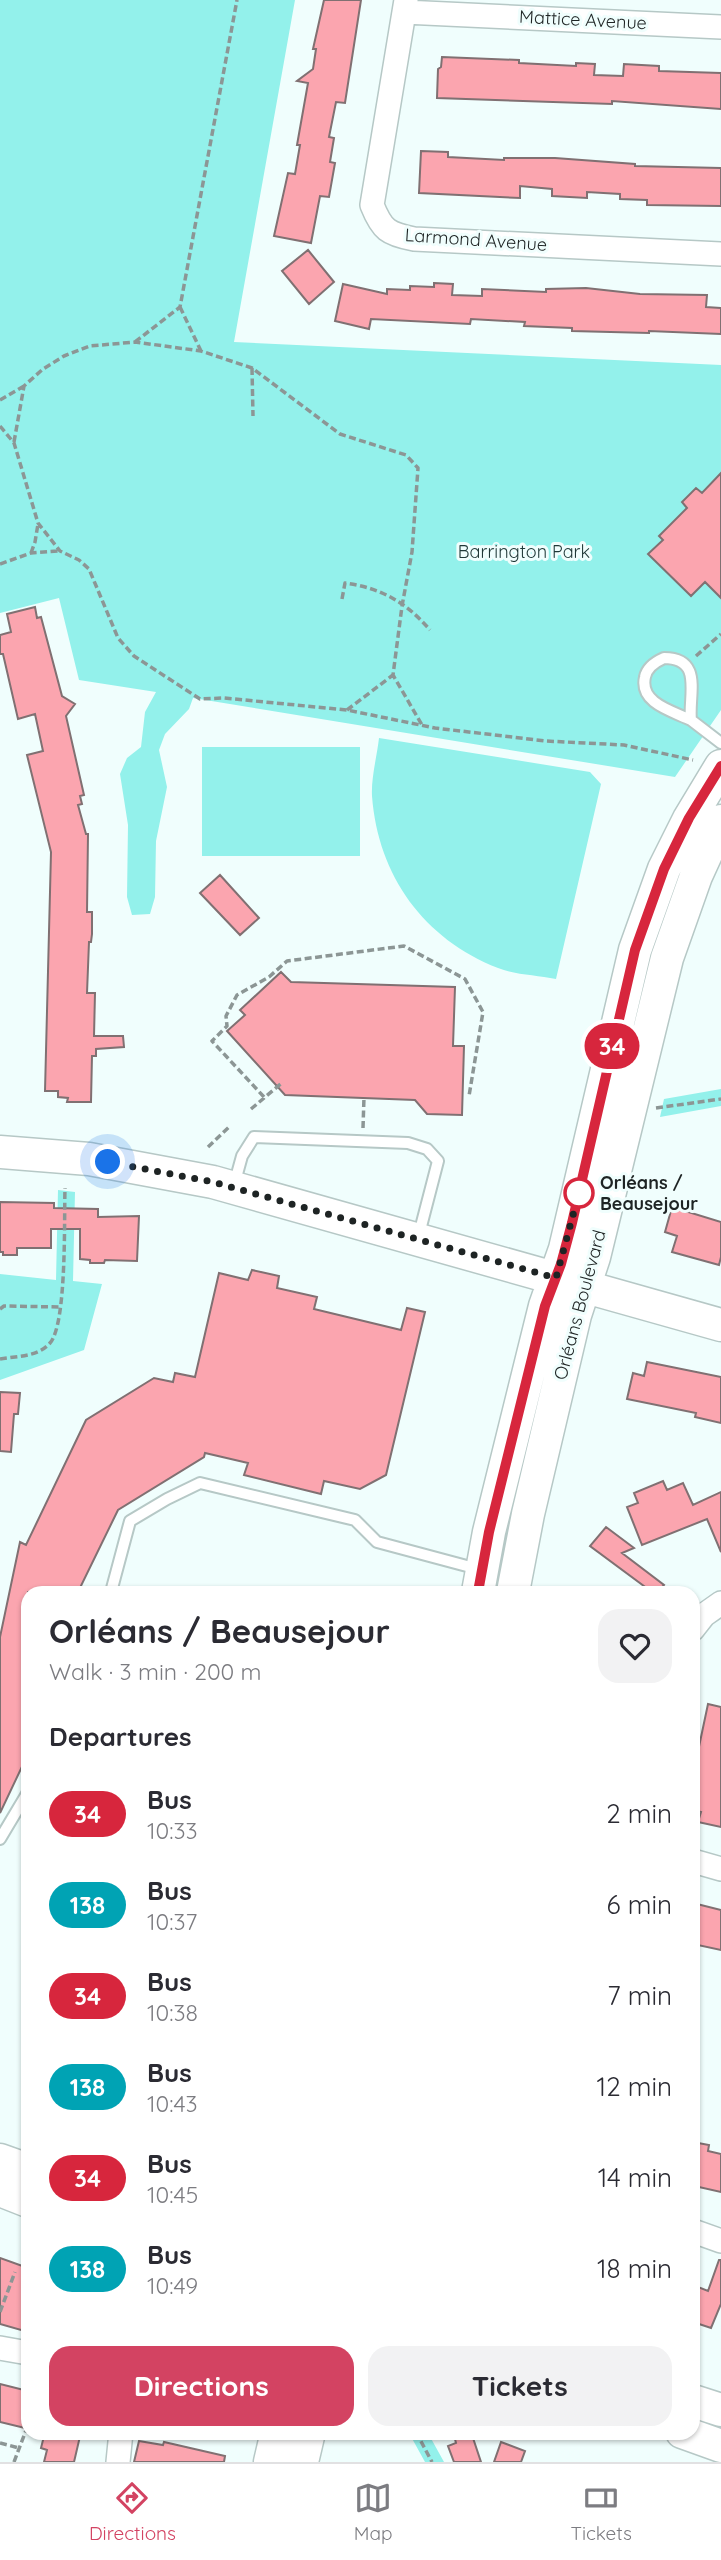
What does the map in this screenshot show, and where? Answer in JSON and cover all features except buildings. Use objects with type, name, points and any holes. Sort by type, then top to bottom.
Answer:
[{"type":"main road","name":"Orléans Boulevard","points":[[514,1586],[543,1444],[575,1315],[565,1250],[635,950],[664,869],[689,818],[707,763]]},
{"type":"main road","name":"Orléans Boulevard","points":[[480,1581],[545,1306],[594,1257],[667,958],[696,876],[721,821]]},
{"type":"main road","points":[[0,1152],[147,1168],[234,1188],[721,1325]]},
{"type":"main road","points":[[0,2160],[21,2168]]},
{"type":"main road","points":[[0,2190],[21,2198]]},
{"type":"main road","points":[[700,2402],[721,2410]]},
{"type":"main road","points":[[700,2438],[721,2446]]},
{"type":"main road","points":[[270,2462],[275,2440]]},
{"type":"main road","points":[[302,2462],[307,2440]]},
{"type":"street","name":"Mattice Avenue","points":[[405,6],[721,27]]},
{"type":"street","name":"Larmond Avenue","points":[[405,6],[372,205],[380,225],[395,235],[414,239],[721,254]]},
{"type":"street","points":[[700,1620],[721,1603]]},
{"type":"street","points":[[700,1863],[721,1869]]},
{"type":"street","points":[[700,2234],[721,2241]]},
{"type":"street","points":[[0,2348],[21,2352]]},
{"type":"street","points":[[118,2462],[120,2440]]},
{"type":"lane","points":[[691,720],[692,680],[685,666],[672,658],[657,661],[646,672],[644,688],[652,701],[691,720],[721,743]]},
{"type":"lane","points":[[234,1188],[242,1156],[254,1137],[408,1143],[427,1149],[438,1161],[418,1238]]},
{"type":"lane","points":[[113,1586],[130,1521],[200,1483],[355,1520],[377,1542],[480,1581]]},
{"type":"lane","points":[[0,1839],[4,1826],[21,1802]]},
{"type":"path","points":[[201,351],[180,307],[237,0]]},
{"type":"path","points":[[135,342],[180,307]]},
{"type":"path","points":[[0,400],[64,356],[90,346],[135,342],[201,351],[252,368],[340,434],[406,455],[418,468],[412,552],[393,675],[422,725]]},
{"type":"path","points":[[252,368],[253,416]]},
{"type":"path","points":[[14,443],[24,386]]},
{"type":"path","points":[[0,425],[14,443],[38,523],[60,551],[79,560],[89,569],[118,638],[134,656],[200,699],[224,698],[347,710],[422,725],[546,741],[624,745],[707,763]]},
{"type":"path","points":[[31,553],[38,523]]},
{"type":"path","points":[[0,564],[31,553],[60,551]]},
{"type":"path","points":[[342,599],[345,583],[369,586],[390,596],[420,618],[430,629]]},
{"type":"path","points":[[685,666],[721,634]]},
{"type":"path","points":[[347,710],[393,675]]},
{"type":"path","points":[[264,1097],[212,1041],[228,1026],[226,1016],[237,995],[269,977],[287,961],[404,946],[465,979],[483,1012],[469,1096]]},
{"type":"path","points":[[251,1109],[283,1082]]},
{"type":"path","points":[[363,1097],[363,1141]]},
{"type":"path","points":[[656,1108],[721,1099]]},
{"type":"path","points":[[208,1147],[230,1126]]},
{"type":"path","points":[[0,1359],[36,1353],[50,1343],[58,1329],[65,1188]]},
{"type":"path","points":[[0,1309],[4,1306],[61,1307]]},
{"type":"path","points":[[0,2312],[15,2272]]},
{"type":"path","points":[[14,2462],[22,2440]]},
{"type":"path","points":[[420,2440],[432,2462]]},
{"type":"path","points":[[0,2444],[19,2448]]},
{"type":"green space","name":"Barrington Park","points":[[0,0],[295,0],[234,342],[721,365],[721,710],[675,777],[193,698],[189,709],[165,734],[159,750],[167,787],[156,841],[155,897],[150,914],[132,915],[127,897],[128,825],[120,774],[127,758],[141,747],[145,712],[156,692],[79,680],[59,598],[0,613]]},
{"type":"green space","points":[[379,738],[590,772],[601,784],[556,979],[519,974],[472,956],[427,922],[410,901],[395,878],[376,825],[372,789]]},
{"type":"green space","points":[[202,747],[360,747],[360,856],[202,856]]},
{"type":"green space","points":[[721,1089],[721,1106],[660,1117],[664,1099]]},
{"type":"green space","points":[[58,1190],[75,1192],[73,1281],[102,1284],[84,1350],[0,1380],[0,1274],[56,1280]]},
{"type":"green space","points":[[413,2440],[432,2440],[444,2462],[425,2462]]},
{"type":"bus line","name":"34","points":[[479,1586],[489,1532],[545,1306],[561,1264],[572,1223],[635,950],[664,869],[689,818],[721,766]]},
{"type":"place","name":"Orléans / Beausejour","points":[[579,1193]]},
{"type":"route","points":[[108,1162],[213,1182],[556,1278],[579,1193]]}]
